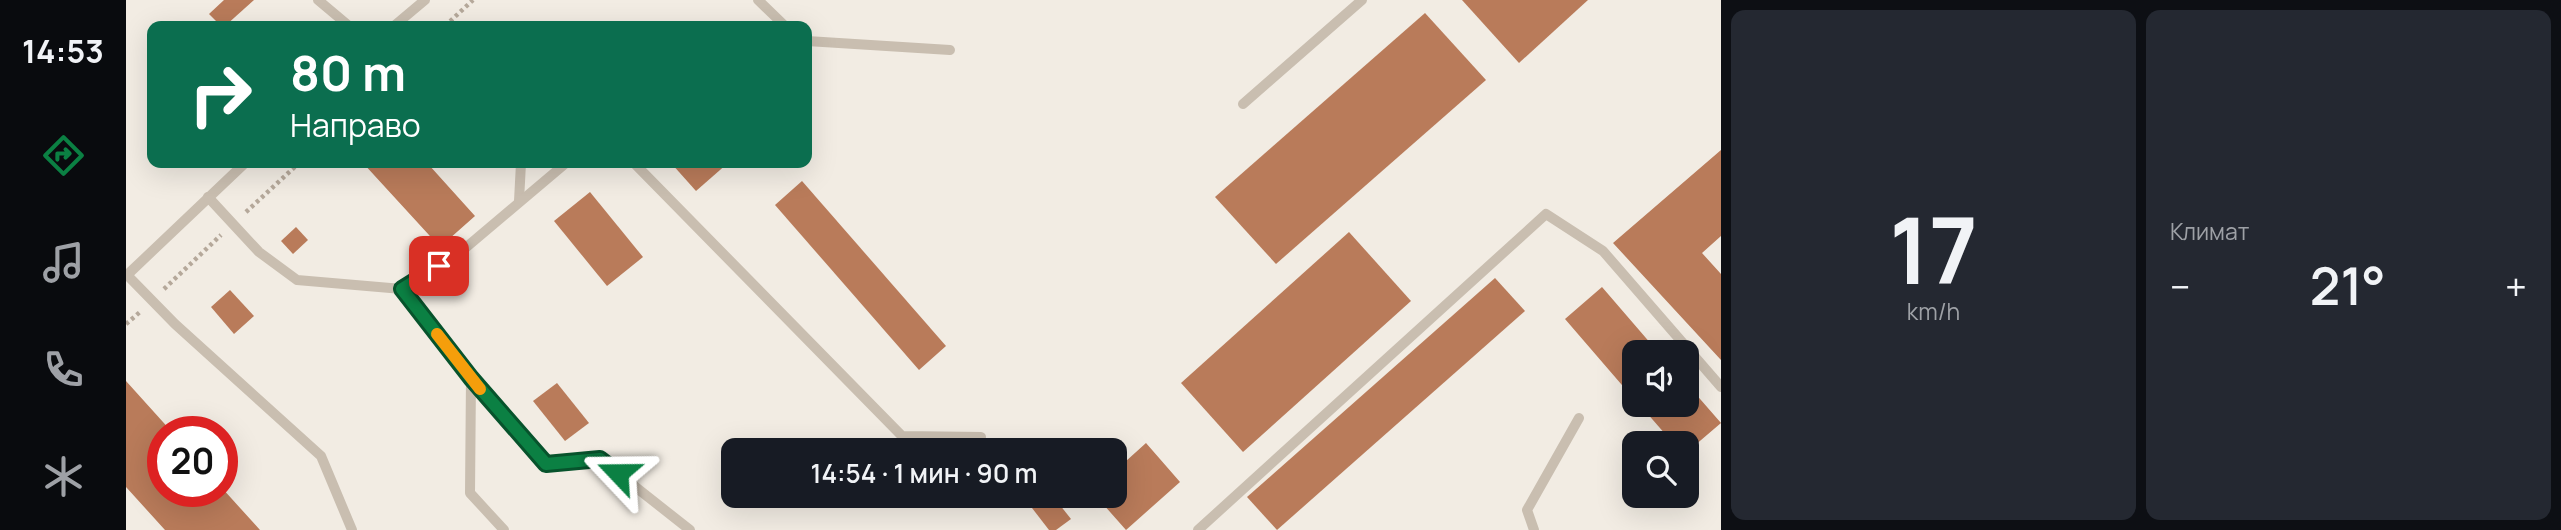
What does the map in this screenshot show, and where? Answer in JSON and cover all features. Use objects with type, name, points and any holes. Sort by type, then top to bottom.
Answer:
[{"type":"lane","points":[[318,0],[343,21]]},
{"type":"lane","points":[[400,21],[425,0]]},
{"type":"lane","points":[[758,0],[780,21]]},
{"type":"lane","points":[[1243,104],[1362,0]]},
{"type":"lane","points":[[812,41],[950,50]]},
{"type":"lane","points":[[240,168],[127,275],[175,324],[321,456],[352,530]]},
{"type":"lane","points":[[519,201],[521,168]]},
{"type":"lane","points":[[208,197],[259,252],[297,279],[402,289],[457,255],[560,168]]},
{"type":"lane","points":[[639,168],[902,436],[981,437]]},
{"type":"lane","points":[[1198,530],[1546,214],[1603,251],[1721,387]]},
{"type":"lane","points":[[402,289],[471,378],[546,464],[600,459],[690,530]]},
{"type":"lane","points":[[471,378],[470,493],[504,530]]},
{"type":"lane","points":[[1534,530],[1527,510],[1579,418]]},
{"type":"path","points":[[450,21],[473,0]]},
{"type":"path","points":[[126,324],[294,168]]},
{"type":"building","points":[[224,0],[254,0],[231,21],[216,21],[209,14]]},
{"type":"building","points":[[1462,0],[1588,0],[1519,63]]},
{"type":"building","points":[[1425,13],[1486,80],[1276,264],[1215,197]]},
{"type":"building","points":[[1721,150],[1721,236],[1702,253],[1721,274],[1721,360],[1613,243]]},
{"type":"building","points":[[368,168],[432,168],[475,216],[440,247]]},
{"type":"building","points":[[675,168],[722,168],[696,191]]},
{"type":"building","points":[[802,181],[946,346],[919,370],[775,205]]},
{"type":"building","points":[[590,192],[643,257],[607,286],[554,221]]},
{"type":"building","points":[[296,227],[308,240],[293,254],[281,241]]},
{"type":"building","points":[[1349,232],[1411,301],[1243,452],[1181,383]]},
{"type":"building","points":[[1495,278],[1525,311],[1277,530],[1247,497]]},
{"type":"building","points":[[1602,287],[1648,340],[1622,340],[1622,385],[1565,319]]},
{"type":"building","points":[[230,290],[254,316],[234,334],[211,307]]},
{"type":"building","points":[[126,381],[158,416],[147,416],[147,507],[238,506],[260,530],[165,530],[126,487]]},
{"type":"building","points":[[557,383],[589,423],[565,441],[533,401]]},
{"type":"building","points":[[1699,398],[1721,423],[1699,442],[1699,431],[1663,431],[1650,417],[1699,417]]},
{"type":"building","points":[[1146,443],[1180,482],[1126,530],[1107,508],[1127,508],[1127,460]]},
{"type":"building","points":[[1032,508],[1062,508],[1071,519],[1056,530],[1049,530]]},
{"type":"slow traffic","points":[[437,334],[480,389]]},
{"type":"route","points":[[439,266],[402,289],[471,378],[546,464],[600,459],[618,473]]}]
